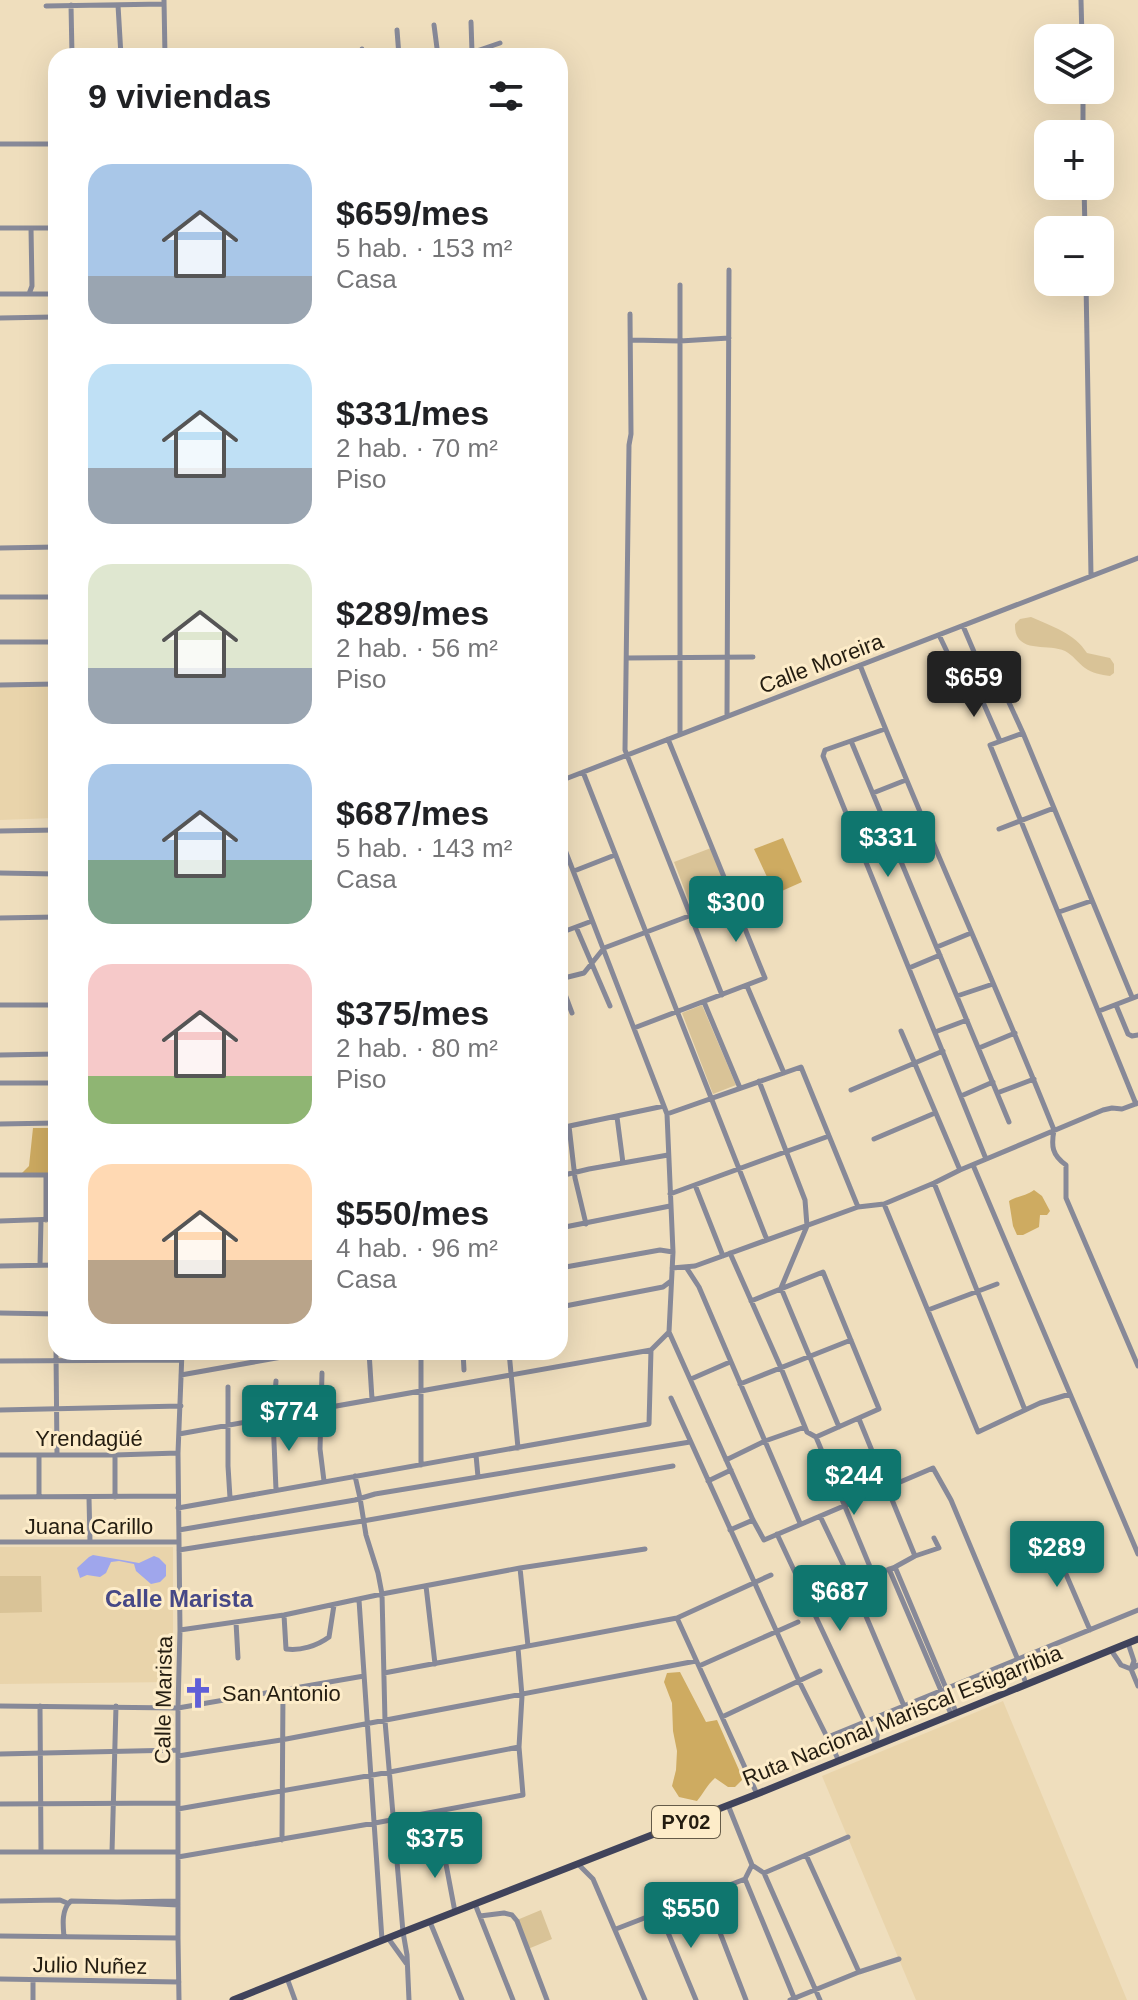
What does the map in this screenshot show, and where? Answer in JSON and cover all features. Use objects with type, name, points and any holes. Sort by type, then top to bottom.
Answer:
[{"type":"main road","name":"Ruta Nacional Mariscal Estigarribia","points":[[233,2000],[757,1794],[1138,1639]]},
{"type":"street","points":[[1081,0],[1082,24]]},
{"type":"street","points":[[46,6],[164,2],[165,48]]},
{"type":"street","points":[[71,5],[72,48]]},
{"type":"street","points":[[118,5],[121,48]]},
{"type":"street","points":[[471,22],[472,48]]},
{"type":"street","points":[[434,25],[437,48]]},
{"type":"street","points":[[397,30],[398,48]]},
{"type":"street","points":[[484,48],[500,43]]},
{"type":"street","points":[[0,144],[48,144]]},
{"type":"street","points":[[0,228],[48,228]]},
{"type":"street","points":[[29,294],[32,286],[31,228]]},
{"type":"street","points":[[727,716],[729,270]]},
{"type":"street","points":[[680,285],[680,734]]},
{"type":"street","points":[[0,294],[48,294]]},
{"type":"street","points":[[1086,296],[1091,576]]},
{"type":"street","points":[[630,314],[626,755],[722,995]]},
{"type":"street","points":[[0,318],[48,317]]},
{"type":"street","points":[[631,340],[729,338]]},
{"type":"street","points":[[0,548],[48,546]]},
{"type":"street","name":"Calle Moreira","points":[[568,778],[1138,558]]},
{"type":"street","points":[[0,597],[48,597]]},
{"type":"street","points":[[963,626],[983,673],[1000,683],[1091,901],[1135,996],[1099,1011]]},
{"type":"street","points":[[939,635],[963,685],[975,684],[986,674]]},
{"type":"street","points":[[0,642],[48,642]]},
{"type":"street","points":[[627,658],[753,657]]},
{"type":"street","points":[[860,665],[1034,1079],[1054,1130],[1053,1153],[1066,1165],[1066,1198],[1138,1366]]},
{"type":"street","points":[[0,685],[48,684]]},
{"type":"street","points":[[975,684],[1000,741]]},
{"type":"street","points":[[885,729],[825,750],[823,756],[986,1159]]},
{"type":"street","points":[[672,1268],[695,1266],[858,1207],[884,1204],[1103,1110],[1122,1109],[1137,1103],[990,745],[1023,733]]},
{"type":"street","points":[[634,1028],[765,978],[668,739]]},
{"type":"street","points":[[851,741],[1009,1122]]},
{"type":"street","points":[[583,772],[767,1240]]},
{"type":"street","points":[[873,793],[906,780]]},
{"type":"street","points":[[999,829],[1054,808]]},
{"type":"street","points":[[0,831],[48,830]]},
{"type":"street","points":[[574,871],[615,855]]},
{"type":"street","points":[[568,856],[667,1114],[673,1252],[669,1332],[764,1540],[933,1468],[951,1500],[1018,1660]]},
{"type":"street","points":[[0,873],[48,874]]},
{"type":"street","points":[[568,978],[584,973],[604,948],[734,899]]},
{"type":"street","points":[[1059,912],[1091,901]]},
{"type":"street","points":[[0,918],[48,917]]},
{"type":"street","points":[[568,930],[592,921]]},
{"type":"street","points":[[576,927],[610,1006]]},
{"type":"street","points":[[937,947],[971,933]]},
{"type":"street","points":[[909,968],[940,955]]},
{"type":"street","points":[[957,996],[993,984]]},
{"type":"street","points":[[747,986],[784,1073]]},
{"type":"street","points":[[568,1002],[572,1013]]},
{"type":"street","points":[[704,1002],[740,1088]]},
{"type":"street","points":[[0,1005],[48,1005]]},
{"type":"street","points":[[1116,1005],[1128,1034],[1138,1035]]},
{"type":"street","points":[[935,1032],[967,1020]]},
{"type":"street","points":[[901,1031],[960,1170]]},
{"type":"street","points":[[979,1048],[1015,1033]]},
{"type":"street","points":[[851,1090],[943,1051]]},
{"type":"street","points":[[0,1055],[48,1054]]},
{"type":"street","points":[[667,1114],[801,1067],[858,1207]]},
{"type":"street","points":[[997,1093],[1034,1079]]},
{"type":"street","points":[[759,1081],[805,1200],[808,1217],[781,1288],[839,1427]]},
{"type":"street","points":[[961,1096],[993,1082]]},
{"type":"street","points":[[0,1083],[48,1083]]},
{"type":"street","points":[[586,1224],[574,1173],[569,1126],[664,1106]]},
{"type":"street","points":[[874,1139],[935,1113]]},
{"type":"street","points":[[617,1116],[623,1163]]},
{"type":"street","points":[[0,1124],[48,1123]]},
{"type":"street","points":[[670,1194],[829,1136]]},
{"type":"street","points":[[568,1174],[668,1155]]},
{"type":"street","points":[[973,1164],[1138,1554]]},
{"type":"street","points":[[0,1175],[46,1175],[40,1265]]},
{"type":"street","points":[[934,1183],[1025,1410]]},
{"type":"street","points":[[695,1185],[751,1301],[807,1432],[816,1437],[873,1574]]},
{"type":"street","points":[[884,1204],[978,1432],[1070,1394]]},
{"type":"street","points":[[568,1227],[670,1206]]},
{"type":"street","points":[[0,1221],[48,1220]]},
{"type":"street","points":[[568,1267],[660,1250],[673,1252]]},
{"type":"street","points":[[0,1266],[48,1265]]},
{"type":"street","points":[[685,1267],[699,1287],[800,1523]]},
{"type":"street","points":[[751,1301],[823,1272],[879,1409],[816,1437]]},
{"type":"street","points":[[568,1305],[663,1287],[671,1281]]},
{"type":"street","points":[[928,1310],[997,1284]]},
{"type":"street","points":[[0,1313],[48,1314]]},
{"type":"street","points":[[179,1434],[651,1350],[669,1332]]},
{"type":"street","points":[[740,1384],[851,1340]]},
{"type":"street","points":[[178,1508],[649,1424],[651,1350]]},
{"type":"street","points":[[56,1360],[57,1455]]},
{"type":"street","points":[[0,1361],[181,1360]]},
{"type":"street","name":"Calle Marista","points":[[179,2000],[178,1453],[181,1360]]},
{"type":"street","points":[[181,1375],[265,1360]]},
{"type":"street","points":[[369,1360],[372,1399]]},
{"type":"street","points":[[421,1360],[421,1465]]},
{"type":"street","points":[[463,1360],[464,1370]]},
{"type":"street","points":[[510,1360],[518,1448]]},
{"type":"street","points":[[691,1379],[731,1362]]},
{"type":"street","points":[[322,1373],[320,1449],[324,1481]]},
{"type":"street","points":[[276,1381],[273,1418],[276,1490]]},
{"type":"street","points":[[228,1387],[230,1498]]},
{"type":"street","points":[[671,1398],[799,1681],[839,1761]]},
{"type":"street","points":[[0,1410],[181,1406]]},
{"type":"street","points":[[859,1419],[915,1556]]},
{"type":"street","points":[[726,1460],[765,1441],[805,1427]]},
{"type":"street","points":[[179,1530],[690,1442]]},
{"type":"street","name":"Yrendagüé","points":[[0,1455],[178,1453]]},
{"type":"street","points":[[39,1455],[39,1497]]},
{"type":"street","points":[[115,1455],[115,1497]]},
{"type":"street","points":[[476,1455],[478,1477]]},
{"type":"street","points":[[179,1550],[673,1466]]},
{"type":"street","points":[[708,1481],[731,1470]]},
{"type":"street","points":[[355,1476],[366,1535],[382,1594],[385,1721],[409,2000]]},
{"type":"street","points":[[0,1497],[178,1496]]},
{"type":"street","points":[[89,1498],[90,1542]]},
{"type":"street","points":[[820,1516],[904,1706]]},
{"type":"street","points":[[730,1530],[753,1520]]},
{"type":"street","points":[[777,1534],[876,1745]]},
{"type":"street","points":[[1050,1537],[1090,1630]]},
{"type":"street","points":[[852,1583],[939,1548],[934,1538]]},
{"type":"street","name":"Juana Carillo","points":[[0,1542],[179,1542]]},
{"type":"street","points":[[180,1630],[284,1615],[520,1568],[645,1549]]},
{"type":"street","points":[[520,1568],[528,1646]]},
{"type":"street","points":[[892,1568],[953,1713]]},
{"type":"street","points":[[384,1673],[677,1618],[771,1575]]},
{"type":"street","points":[[426,1586],[435,1664]]},
{"type":"street","points":[[359,1600],[385,1939],[406,1964]]},
{"type":"street","points":[[284,1615],[286,1649],[297,1650],[321,1643],[329,1637],[334,1605]]},
{"type":"street","points":[[828,1737],[1138,1610]]},
{"type":"street","points":[[677,1618],[757,1794]]},
{"type":"street","points":[[236,1622],[238,1658]]},
{"type":"street","points":[[0,1754],[178,1753],[281,1740],[697,1664],[798,1622]]},
{"type":"street","points":[[1128,1643],[1134,1661],[1131,1669],[1138,1686]]},
{"type":"street","points":[[0,1852],[178,1855],[282,1840],[523,1795],[518,1648]]},
{"type":"street","points":[[1111,1650],[1121,1665],[1131,1669]]},
{"type":"street","points":[[1131,1669],[1138,1665]]},
{"type":"street","points":[[722,1717],[820,1671]]},
{"type":"street","points":[[1023,1675],[1026,1684]]},
{"type":"street","points":[[0,1706],[178,1708],[364,1676]]},
{"type":"street","points":[[282,1840],[283,1691]]},
{"type":"street","points":[[40,1706],[41,1852]]},
{"type":"street","points":[[112,1852],[116,1706]]},
{"type":"street","points":[[876,1745],[880,1716]]},
{"type":"street","points":[[0,1804],[178,1806],[281,1791],[519,1747]]},
{"type":"street","points":[[728,1805],[752,1865],[764,1873],[820,2000]]},
{"type":"street","points":[[764,1873],[848,1837]]},
{"type":"street","points":[[442,1843],[455,1912]]},
{"type":"street","points":[[806,1855],[859,1972]]},
{"type":"street","points":[[578,1864],[593,1879],[645,2000]]},
{"type":"street","points":[[616,1929],[745,1879],[752,1865]]},
{"type":"street","points":[[745,1879],[793,1999],[899,1959]]},
{"type":"street","points":[[705,1894],[746,2000]]},
{"type":"street","points":[[0,1901],[178,1903]]},
{"type":"street","points":[[64,1937],[67,1903]]},
{"type":"street","points":[[475,1904],[513,2000]]},
{"type":"street","points":[[659,1911],[696,2000]]},
{"type":"street","points":[[480,1916],[504,1913],[512,1915],[517,1921],[547,2000]]},
{"type":"street","points":[[430,1922],[462,2000]]},
{"type":"street","points":[[0,1936],[178,1938]]},
{"type":"street","points":[[287,1978],[295,2000]]},
{"type":"street","name":"Julio Nuñez","points":[[0,1979],[179,1982]]},
{"type":"street","points":[[33,1980],[33,2000]]},
{"type":"shaded area","points":[[1031,617],[1069,635],[1087,653],[1110,658],[1114,673],[1110,676],[1094,672],[1065,651],[1033,646],[1020,640],[1015,624],[1020,619]]},
{"type":"shaded area","points":[[0,684],[48,684],[48,818],[0,820]]},
{"type":"shaded area","points":[[783,838],[802,882],[775,894],[754,849]]},
{"type":"shaded area","points":[[711,848],[731,898],[693,912],[674,862]]},
{"type":"shaded area","points":[[702,1005],[736,1085],[713,1094],[682,1013]]},
{"type":"shaded area","points":[[33,1128],[48,1128],[48,1174],[21,1174],[29,1166]]},
{"type":"shaded area","points":[[1034,1190],[1042,1196],[1050,1211],[1047,1215],[1040,1215],[1039,1227],[1017,1235],[1009,1201]]},
{"type":"shaded area","points":[[0,1547],[173,1547],[173,1682],[0,1684]]},
{"type":"shaded area","points":[[0,1576],[41,1576],[42,1612],[0,1613]]},
{"type":"shaded area","points":[[680,1672],[706,1722],[717,1720],[743,1779],[735,1787],[728,1787],[715,1778],[697,1801],[679,1797],[672,1786],[677,1751],[672,1703],[664,1682],[667,1673]]},
{"type":"shaded area","points":[[1003,1701],[1127,2000],[916,2000],[822,1776]]},
{"type":"shaded area","points":[[541,1910],[552,1939],[528,1949],[517,1920]]},
{"type":"water","points":[[93,1555],[139,1563],[154,1556],[166,1565],[166,1576],[160,1582],[151,1584],[136,1571],[134,1564],[119,1561],[111,1562],[106,1573],[100,1577],[87,1575],[80,1578],[77,1568]]},
{"type":"place","name":"San Antonio","points":[[198,1693]]},
{"type":"district","name":"Calle Marista","points":[[179,1599]]}]
